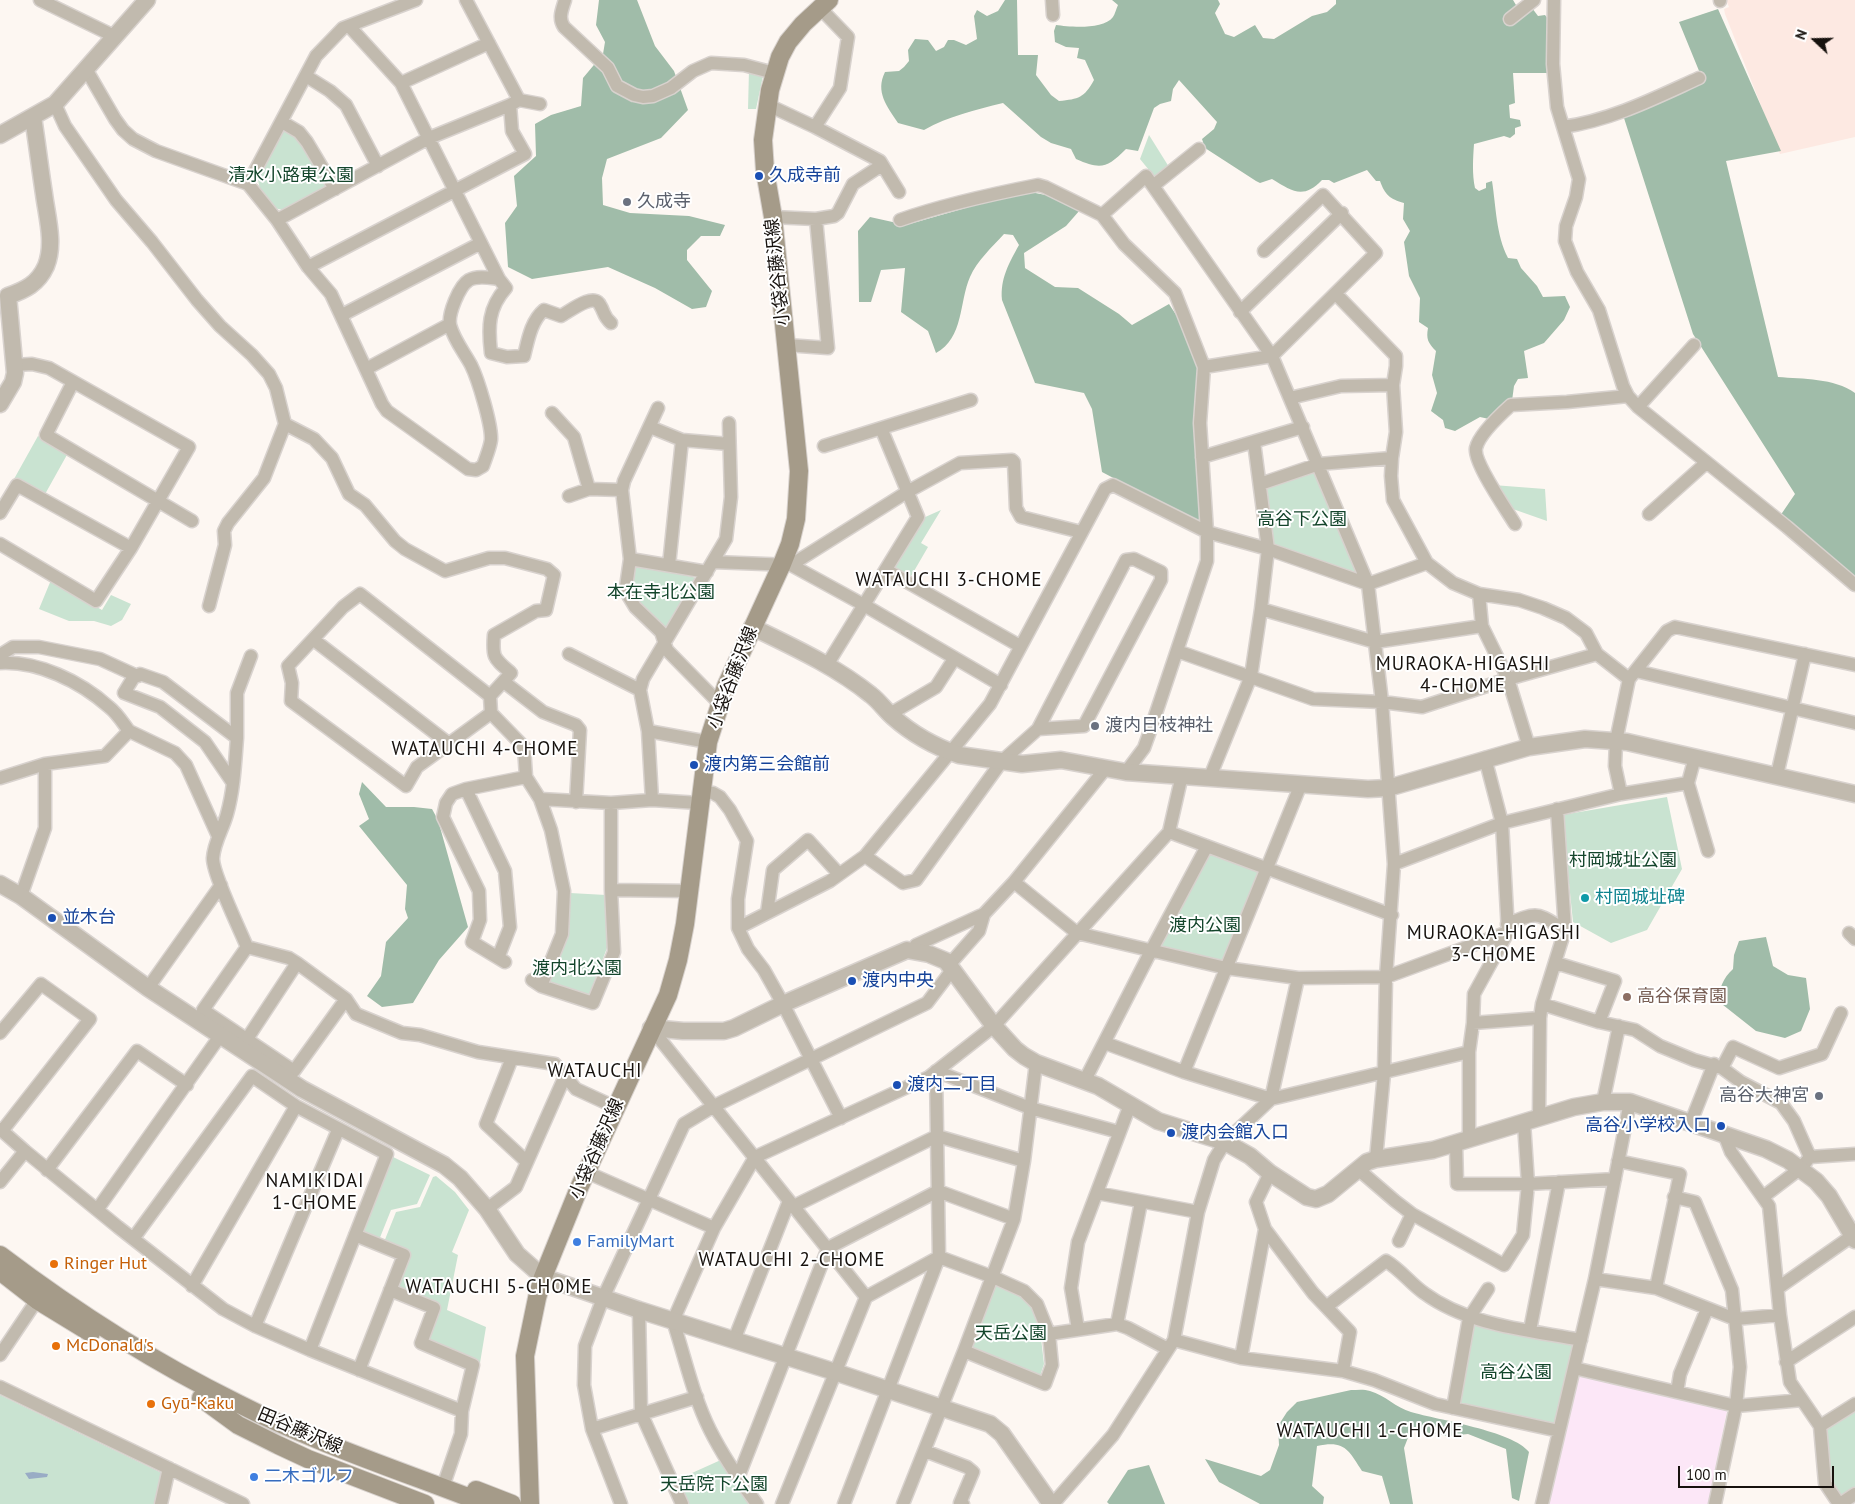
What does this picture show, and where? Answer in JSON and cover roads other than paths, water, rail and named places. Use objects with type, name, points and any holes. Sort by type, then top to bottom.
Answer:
[{"type":"main road","name":"小袋谷藤沢線","points":[[530,1504],[525,1356],[543,1277],[586,1172],[668,994],[686,924],[708,742],[726,686],[752,627],[786,565],[796,519],[798,471],[773,218],[765,171],[763,140],[774,73],[788,42],[803,24],[825,4]]},
{"type":"main road","name":"田谷藤沢線","points":[[0,1255],[56,1296],[136,1348],[237,1404],[312,1437],[486,1504]]},
{"type":"main road","name":"田谷藤沢線","points":[[0,1271],[37,1300],[129,1357],[201,1398],[310,1448],[455,1504]]},
{"type":"main road","points":[[191,1379],[512,1504]]},
{"type":"main road","points":[[201,1398],[238,1426],[278,1445],[308,1459],[425,1504]]},
{"type":"street","points":[[40,0],[114,36]]},
{"type":"street","points":[[0,135],[55,104],[147,0]]},
{"type":"street","points":[[248,184],[316,56],[343,28],[416,0]]},
{"type":"street","points":[[308,267],[525,154],[512,131],[515,102],[489,43],[466,0]]},
{"type":"street","points":[[565,0],[561,15],[564,27],[608,68],[617,86],[634,95],[643,97],[653,96],[671,88],[693,71],[711,63],[744,65],[774,73]]},
{"type":"street","points":[[1052,0],[1053,15]]},
{"type":"street","points":[[1510,19],[1534,0]]},
{"type":"street","points":[[1554,0],[1554,89],[1557,107],[1579,179],[1576,197],[1566,226],[1565,241],[1577,272],[1599,310],[1615,364],[1628,396],[1638,407],[1787,527],[1855,585]]},
{"type":"street","points":[[815,127],[840,88],[848,37],[825,4]]},
{"type":"street","points":[[350,26],[401,83],[499,279],[506,288],[494,304],[488,328],[491,353],[507,357],[524,356],[528,336],[538,315],[544,310],[561,316],[590,300],[596,301],[600,304],[604,317],[611,323]]},
{"type":"street","points":[[401,83],[489,43]]},
{"type":"street","points":[[86,69],[123,130],[144,146],[248,184],[277,220],[308,267],[331,294],[387,411],[468,469],[476,470],[483,466],[491,438],[484,400],[472,367],[457,342],[450,324],[450,312],[468,280],[478,277],[499,279]]},
{"type":"street","points":[[306,76],[346,104],[378,166]]},
{"type":"street","points":[[1563,127],[1581,124],[1626,111],[1699,78]]},
{"type":"street","points":[[277,220],[430,138],[515,102],[540,104]]},
{"type":"street","points":[[55,104],[65,126],[116,200],[152,242],[197,300],[220,326],[252,355],[269,374],[276,388],[285,424],[264,478],[228,523],[224,531],[225,545],[209,606]]},
{"type":"street","points":[[768,105],[880,161],[899,192]]},
{"type":"street","points":[[0,404],[13,382],[15,365],[4,297],[26,290],[34,284],[45,267],[49,256],[49,232],[33,117]]},
{"type":"street","points":[[282,122],[299,132],[307,142],[334,189]]},
{"type":"street","points":[[1154,186],[1199,149]]},
{"type":"street","points":[[773,218],[816,219],[834,216],[838,213],[853,184],[882,165]]},
{"type":"street","points":[[1102,215],[1146,176],[1154,186],[1184,234],[1272,356],[1368,584],[1382,702],[1394,864],[1392,915],[1386,977],[1384,1073],[1376,1159]]},
{"type":"street","points":[[900,220],[934,208],[1038,185],[1056,191],[1102,215],[1124,244],[1176,292],[1204,367],[1200,424],[1207,561],[1144,748],[1126,772]]},
{"type":"street","points":[[1204,367],[1272,356],[1376,253],[1323,195],[1264,251]]},
{"type":"street","points":[[1240,312],[1342,214]]},
{"type":"street","points":[[786,345],[828,348],[816,219]]},
{"type":"street","points":[[342,315],[481,243]]},
{"type":"street","points":[[1336,294],[1396,356],[1393,384],[1396,432],[1392,458],[1393,500],[1427,564],[1452,583],[1479,594],[1519,600],[1566,618],[1586,633],[1597,654],[1632,675],[1793,708],[1855,723]]},
{"type":"street","points":[[366,369],[450,324]]},
{"type":"street","points":[[1638,407],[1694,344]]},
{"type":"street","points":[[0,544],[96,601],[131,548],[189,447],[40,364],[15,365]]},
{"type":"street","points":[[73,382],[46,435],[192,521]]},
{"type":"street","points":[[1290,398],[1341,386],[1393,384]]},
{"type":"street","points":[[1514,524],[1477,461],[1476,447],[1492,422],[1510,405],[1628,396]]},
{"type":"street","points":[[824,446],[971,400]]},
{"type":"street","points":[[658,408],[624,481],[622,490],[630,559],[626,588],[628,597],[635,607],[661,632],[668,650],[720,704]]},
{"type":"street","points":[[552,413],[574,437],[589,489]]},
{"type":"street","points":[[285,424],[314,439],[332,458],[349,494],[365,505],[405,550],[445,571],[489,558],[505,558],[547,569],[554,575],[546,610],[536,611],[494,636],[494,658],[511,673],[490,696],[491,713],[524,747],[526,776],[540,799],[551,830],[564,891],[562,934],[537,983],[592,1003],[614,952],[611,890],[611,804]]},
{"type":"street","points":[[652,800],[648,731],[640,690],[643,680],[726,538],[731,497],[729,424]]},
{"type":"street","points":[[650,427],[682,440],[729,444]]},
{"type":"street","points":[[1202,458],[1303,427]]},
{"type":"street","points":[[828,665],[918,517],[880,428]]},
{"type":"street","points":[[669,565],[682,440]]},
{"type":"street","points":[[1210,777],[1251,676],[1261,609],[1268,549],[1254,442]]},
{"type":"street","points":[[1260,484],[1319,464],[1392,458]]},
{"type":"street","points":[[786,565],[907,492],[960,463],[1012,460],[1014,462],[1016,508],[1021,518],[1081,532]]},
{"type":"street","points":[[1649,514],[1706,463]]},
{"type":"street","points":[[0,514],[17,485],[131,548]]},
{"type":"street","points":[[738,928],[830,881],[865,856],[990,704],[1105,489],[1113,485],[1207,532],[1268,549],[1368,584],[1427,564]]},
{"type":"street","points":[[569,496],[589,489],[622,490]]},
{"type":"street","points":[[630,559],[669,565],[710,567],[786,565],[864,605],[1001,685]]},
{"type":"street","points":[[865,856],[903,883],[916,880],[1002,761],[1038,729],[1126,560],[1134,559],[1161,572],[1161,580],[1084,726],[1038,729]]},
{"type":"street","points":[[886,570],[1020,646]]},
{"type":"street","points":[[490,696],[360,594],[343,607],[288,666],[292,683],[291,701],[406,786],[417,767],[448,742],[491,713]]},
{"type":"street","points":[[1479,594],[1482,626],[1508,678],[1529,747]]},
{"type":"street","points":[[1261,609],[1375,642],[1482,626]]},
{"type":"street","points":[[1621,794],[1615,766],[1616,741],[1632,675],[1667,631],[1676,626],[1855,665]]},
{"type":"street","points":[[752,627],[828,665],[872,696],[911,731],[949,752],[959,755],[1022,764],[1061,760],[1126,772],[1368,789],[1388,788],[1485,758],[1529,747],[1584,739],[1627,742],[1855,794]]},
{"type":"street","points":[[314,640],[448,742]]},
{"type":"street","points":[[0,655],[13,647],[39,647],[100,659],[138,676],[140,674],[163,682],[237,738]]},
{"type":"street","points":[[1177,651],[1313,699],[1382,702],[1422,707],[1508,678],[1597,654]]},
{"type":"street","points":[[570,654],[640,690]]},
{"type":"street","points":[[1777,775],[1805,654]]},
{"type":"street","points":[[247,947],[221,885],[213,859],[218,836],[227,815],[233,784],[237,738],[237,693],[251,656]]},
{"type":"street","points":[[890,714],[936,687],[954,659]]},
{"type":"street","points":[[0,663],[15,662],[47,670],[80,686],[110,707],[129,730],[174,753],[186,766],[218,836]]},
{"type":"street","points":[[135,674],[124,693],[160,707],[205,742],[233,784]]},
{"type":"street","points":[[504,682],[543,712],[576,726],[580,730],[576,802]]},
{"type":"street","points":[[0,778],[45,764],[105,756],[129,730]]},
{"type":"street","points":[[648,731],[708,742]]},
{"type":"street","points":[[1694,757],[1688,783],[1708,851]]},
{"type":"street","points":[[1485,758],[1502,823],[1507,928],[1474,994],[1463,1142],[1457,1184],[1528,1184],[1615,1179]]},
{"type":"street","points":[[21,896],[45,828],[45,764]]},
{"type":"street","points":[[916,951],[916,945],[984,914],[1014,882],[1106,768]]},
{"type":"street","points":[[757,1504],[738,1478],[710,1430],[697,1397],[673,1321],[714,1228],[755,1157],[929,1076],[994,1026],[1169,832],[1182,775]]},
{"type":"street","points":[[466,789],[504,871],[510,927],[502,960],[472,942],[480,920],[479,891],[443,817],[446,803],[452,794],[466,789],[526,776]]},
{"type":"street","points":[[1394,864],[1502,823],[1621,794],[1688,783]]},
{"type":"street","points":[[1184,1072],[1301,784]]},
{"type":"street","points":[[540,799],[611,804],[700,798],[713,793],[720,797],[730,810],[747,841],[738,898],[738,928],[748,949],[764,970],[783,1004],[841,1118]]},
{"type":"street","points":[[1358,1170],[1412,1214],[1504,1265],[1523,1235],[1540,1018],[1542,1004],[1566,930],[1557,809]]},
{"type":"street","points":[[1169,832],[1392,915]]},
{"type":"street","points":[[767,913],[772,870],[808,840],[839,874]]},
{"type":"street","points":[[1086,1080],[1206,846]]},
{"type":"street","points":[[1014,882],[1077,933],[1226,968],[1298,978],[1386,977],[1507,928],[1530,915],[1539,915],[1566,930]]},
{"type":"street","points":[[0,884],[21,896],[148,988],[302,1089],[444,1165],[460,1178],[487,1209],[517,1254],[543,1277],[638,1310],[888,1389],[990,1424],[1002,1434],[1052,1504],[1113,1435],[1171,1345],[1198,1212],[1214,1160],[1225,1142],[1271,1100],[1469,1052]]},
{"type":"street","points":[[148,988],[221,885]]},
{"type":"street","points":[[611,890],[690,891]]},
{"type":"street","points":[[621,1504],[592,1429],[584,1385],[585,1346],[603,1298],[684,1124],[714,1106],[927,1003],[951,967],[979,931],[984,914]]},
{"type":"street","points":[[247,947],[289,958],[346,999],[356,1014],[402,1033],[420,1035],[478,1052],[555,1064],[576,1089],[615,1108]]},
{"type":"street","points":[[247,947],[203,1010],[294,1072],[346,999]]},
{"type":"street","points":[[652,1028],[683,1031],[724,1031],[906,950],[916,951],[946,961],[994,1026],[1015,1049],[1036,1063],[1086,1080],[1158,1121],[1225,1142],[1250,1156],[1270,1173],[1307,1197],[1316,1199],[1335,1190],[1367,1162],[1376,1159],[1433,1150],[1574,1107],[1603,1102],[1630,1102],[1806,1163]]},
{"type":"street","points":[[247,1039],[297,963]]},
{"type":"street","points":[[1556,963],[1615,982],[1599,1022]]},
{"type":"street","points":[[1271,1100],[1298,978]]},
{"type":"street","points":[[0,1033],[41,984],[90,1019],[1,1130],[48,1170],[222,1309],[310,1350],[462,1411]]},
{"type":"street","points":[[1542,1004],[1599,1022],[1635,1030],[1660,1046],[1694,1060],[1718,1066],[1741,1082],[1781,1103],[1794,1120],[1806,1163],[1816,1181],[1829,1196],[1854,1236],[1778,1288]]},
{"type":"street","points":[[1692,1122],[1718,1066],[1733,1047],[1778,1068],[1822,1054],[1841,1013]]},
{"type":"street","points":[[1473,1023],[1540,1018]]},
{"type":"street","points":[[1603,1102],[1619,1026]]},
{"type":"street","points":[[652,1028],[866,1296]]},
{"type":"street","points":[[97,1210],[220,1036]]},
{"type":"street","points":[[1105,1043],[1184,1072],[1271,1100]]},
{"type":"street","points":[[48,1170],[137,1051],[186,1085]]},
{"type":"street","points":[[512,1058],[486,1124],[527,1162]]},
{"type":"street","points":[[903,1504],[993,1277],[1014,1218],[1024,1161],[1036,1063]]},
{"type":"street","points":[[936,1071],[1030,1108],[1119,1132]]},
{"type":"street","points":[[844,1504],[939,1257],[936,1071]]},
{"type":"street","points":[[133,1239],[252,1076],[296,1106],[338,1130],[387,1154],[310,1350]]},
{"type":"street","points":[[487,1209],[516,1187],[565,1076]]},
{"type":"street","points":[[1542,1504],[1595,1279],[1630,1102]]},
{"type":"street","points":[[1078,1329],[1071,1288],[1078,1242],[1130,1105]]},
{"type":"street","points":[[192,1286],[296,1106]]},
{"type":"street","points":[[255,1326],[338,1130]]},
{"type":"street","points":[[1724,1134],[1731,1152],[1769,1206],[1780,1315],[1790,1382],[1820,1426],[1826,1484],[1839,1504],[1855,1494]]},
{"type":"street","points":[[734,1340],[792,1204],[937,1136],[1024,1161]]},
{"type":"street","points":[[0,1182],[25,1151]]},
{"type":"street","points":[[1763,1197],[1806,1163],[1855,1154]]},
{"type":"street","points":[[1618,1161],[1680,1174],[1656,1288]]},
{"type":"street","points":[[586,1172],[714,1228]]},
{"type":"street","points":[[1270,1173],[1256,1202],[1265,1229],[1313,1293],[1350,1332],[1343,1371]]},
{"type":"street","points":[[1530,1330],[1559,1182]]},
{"type":"street","points":[[738,1478],[828,1248],[938,1192],[1014,1218]]},
{"type":"street","points":[[1097,1193],[1198,1212]]},
{"type":"street","points":[[1674,1197],[1695,1202],[1732,1290],[1740,1367],[1736,1406],[1715,1504]]},
{"type":"street","points":[[1117,1324],[1141,1202]]},
{"type":"street","points":[[1399,1241],[1412,1214]]},
{"type":"street","points":[[1241,1358],[1265,1229]]},
{"type":"street","points":[[355,1235],[404,1255],[359,1370]]},
{"type":"street","points":[[782,1504],[866,1296],[939,1257],[993,1277],[1024,1291],[1037,1304],[1048,1334],[1052,1365],[1045,1384],[964,1351]]},
{"type":"street","points":[[1326,1307],[1386,1261],[1424,1294],[1469,1318],[1581,1340]]},
{"type":"street","points":[[1595,1279],[1656,1288],[1735,1320],[1780,1315]]},
{"type":"street","points":[[1453,1408],[1469,1318],[1488,1289]]},
{"type":"street","points":[[390,1290],[434,1308],[421,1343],[472,1365],[462,1411],[461,1434],[446,1478]]},
{"type":"street","points":[[0,1355],[37,1300]]},
{"type":"street","points":[[1677,1392],[1680,1374],[1707,1308]]},
{"type":"street","points":[[638,1310],[641,1413],[682,1504]]},
{"type":"street","points":[[1786,1362],[1855,1317]]},
{"type":"street","points":[[1048,1334],[1117,1324],[1171,1345],[1241,1358],[1343,1371],[1374,1380],[1435,1404],[1559,1431]]},
{"type":"street","points":[[1574,1368],[1736,1406],[1802,1400]]},
{"type":"street","points":[[0,1387],[169,1468],[237,1503]]},
{"type":"street","points":[[592,1429],[697,1397]]},
{"type":"street","points":[[1820,1426],[1855,1404]]},
{"type":"street","points":[[925,1451],[967,1467],[972,1472],[960,1503],[963,1504]]},
{"type":"street","points":[[161,1504],[169,1468]]},
{"type":"water","points":[[25,1473],[48,1474],[47,1477],[29,1479]]},
{"type":"place","name":"久成寺前","points":[[759,176]]},
{"type":"place","name":"久成寺","points":[[627,202]]},
{"type":"place","name":"渡内日枝神社","points":[[1095,726]]},
{"type":"place","name":"渡内第三会館前","points":[[694,765]]},
{"type":"place","name":"村岡城址碑","points":[[1585,898]]},
{"type":"place","name":"並木台","points":[[52,918]]},
{"type":"place","name":"渡内中央","points":[[852,981]]},
{"type":"place","name":"高谷保育園","points":[[1627,997]]},
{"type":"place","name":"渡内二丁目","points":[[897,1085]]},
{"type":"place","name":"高谷大神宮","points":[[1819,1096]]},
{"type":"place","name":"高谷小学校入口","points":[[1721,1126]]},
{"type":"place","name":"渡内会館入口","points":[[1171,1133]]},
{"type":"place","name":"FamilyMart","points":[[577,1242]]},
{"type":"place","name":"Ringer Hut","points":[[54,1264]]},
{"type":"place","name":"McDonald's","points":[[56,1346]]},
{"type":"place","name":"Gyū-Kaku","points":[[151,1404]]},
{"type":"place","name":"二木ゴルフ","points":[[254,1477]]},
{"type":"district","name":"WATAUCHI 3-CHOME","points":[[949,581]]},
{"type":"district","name":"MURAOKA-HIGASHI 4-CHOME","points":[[1463,676]]},
{"type":"district","name":"WATAUCHI 4-CHOME","points":[[485,750]]},
{"type":"district","name":"MURAOKA-HIGASHI 3-CHOME","points":[[1494,945]]},
{"type":"district","name":"WATAUCHI","points":[[595,1072]]},
{"type":"district","name":"NAMIKIDAI 1-CHOME","points":[[315,1193]]},
{"type":"district","name":"WATAUCHI 2-CHOME","points":[[792,1261]]},
{"type":"district","name":"WATAUCHI 5-CHOME","points":[[499,1288]]},
{"type":"district","name":"WATAUCHI 1-CHOME","points":[[1370,1432]]},
{"type":"park label","name":"清水小路東公園","points":[[291,176]]},
{"type":"park label","name":"高谷下公園","points":[[1302,520]]},
{"type":"park label","name":"本在寺北公園","points":[[661,593]]},
{"type":"park label","name":"村岡城址公園","points":[[1623,861]]},
{"type":"park label","name":"渡内公園","points":[[1205,926]]},
{"type":"park label","name":"渡内北公園","points":[[577,969]]},
{"type":"park label","name":"天岳公園","points":[[1011,1334]]},
{"type":"park label","name":"高谷公園","points":[[1516,1373]]},
{"type":"park label","name":"天岳院下公園","points":[[714,1485]]}]
